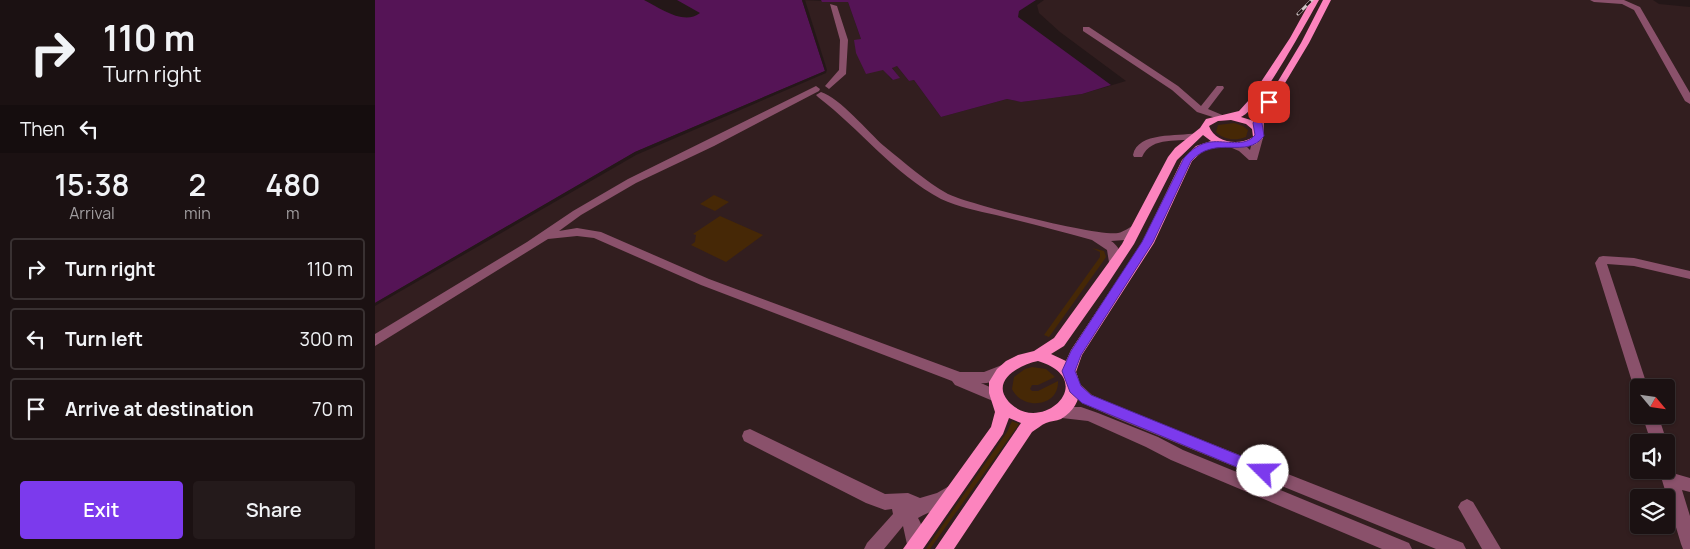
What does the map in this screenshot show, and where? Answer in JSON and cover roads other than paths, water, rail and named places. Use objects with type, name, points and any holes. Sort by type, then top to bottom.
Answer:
[{"type":"main road","points":[[914,547],[998,428],[1003,412],[996,384],[1002,371],[1014,361],[1038,356],[1053,348],[1067,332],[1115,262],[1135,229],[1172,159],[1209,121],[1242,112],[1252,102],[1294,38],[1315,0]]},
{"type":"main road","points":[[1069,371],[1076,354],[1147,242],[1187,160],[1200,148],[1212,144],[1247,144],[1258,134],[1259,118],[1305,43],[1327,1]]},
{"type":"main road","points":[[1226,117],[1249,122],[1258,134]]},
{"type":"main road","points":[[1201,130],[1210,137],[1227,144]]},
{"type":"main road","points":[[945,549],[1027,427],[1041,418],[1058,412],[1070,402],[1075,388],[1069,371],[1054,360],[1038,356]]},
{"type":"main road","points":[[1000,401],[1015,414],[1041,418]]},
{"type":"street","points":[[1594,0],[1619,1],[1632,5],[1637,9],[1690,101]]},
{"type":"street","points":[[375,341],[632,181],[797,100],[832,88],[843,70],[844,40],[833,6]]},
{"type":"street","points":[[1086,29],[1175,88],[1200,110],[1226,117]]},
{"type":"street","points":[[832,88],[839,104],[837,107]]},
{"type":"street","points":[[1138,154],[1139,150],[1147,144],[1164,139],[1179,140],[1201,130],[1198,113],[1207,106],[1220,88]]},
{"type":"street","points":[[819,93],[837,107],[879,147],[922,182],[943,195],[973,206],[1097,237],[1121,237],[1135,229]]},
{"type":"street","points":[[1227,144],[1243,149],[1253,160],[1258,134]]},
{"type":"street","points":[[581,226],[577,218],[598,201]]},
{"type":"street","points":[[557,229],[581,226],[596,232],[597,235]]},
{"type":"street","points":[[531,245],[568,232],[597,235],[705,282],[957,377],[985,378],[1002,371]]},
{"type":"street","points":[[1097,237],[1111,245],[1115,250],[1115,262]]},
{"type":"street","points":[[1638,379],[1601,263],[1603,260],[1609,259],[1620,260],[1690,275]]},
{"type":"street","points":[[957,377],[960,381],[1000,401]]},
{"type":"street","points":[[1075,388],[1087,399],[1123,415],[1457,549]]},
{"type":"street","points":[[1058,412],[1081,413],[1093,417],[1152,442],[1177,455],[1403,549]]},
{"type":"street","points":[[750,436],[872,498],[900,509],[913,524],[914,547]]},
{"type":"street","points":[[1675,477],[1690,486]]},
{"type":"street","points":[[1670,479],[1688,544]]},
{"type":"street","points":[[873,549],[887,531],[900,509],[924,505],[942,499],[953,490]]},
{"type":"street","points":[[1467,507],[1492,549]]},
{"type":"railway","points":[[1298,14],[1312,0]]}]
